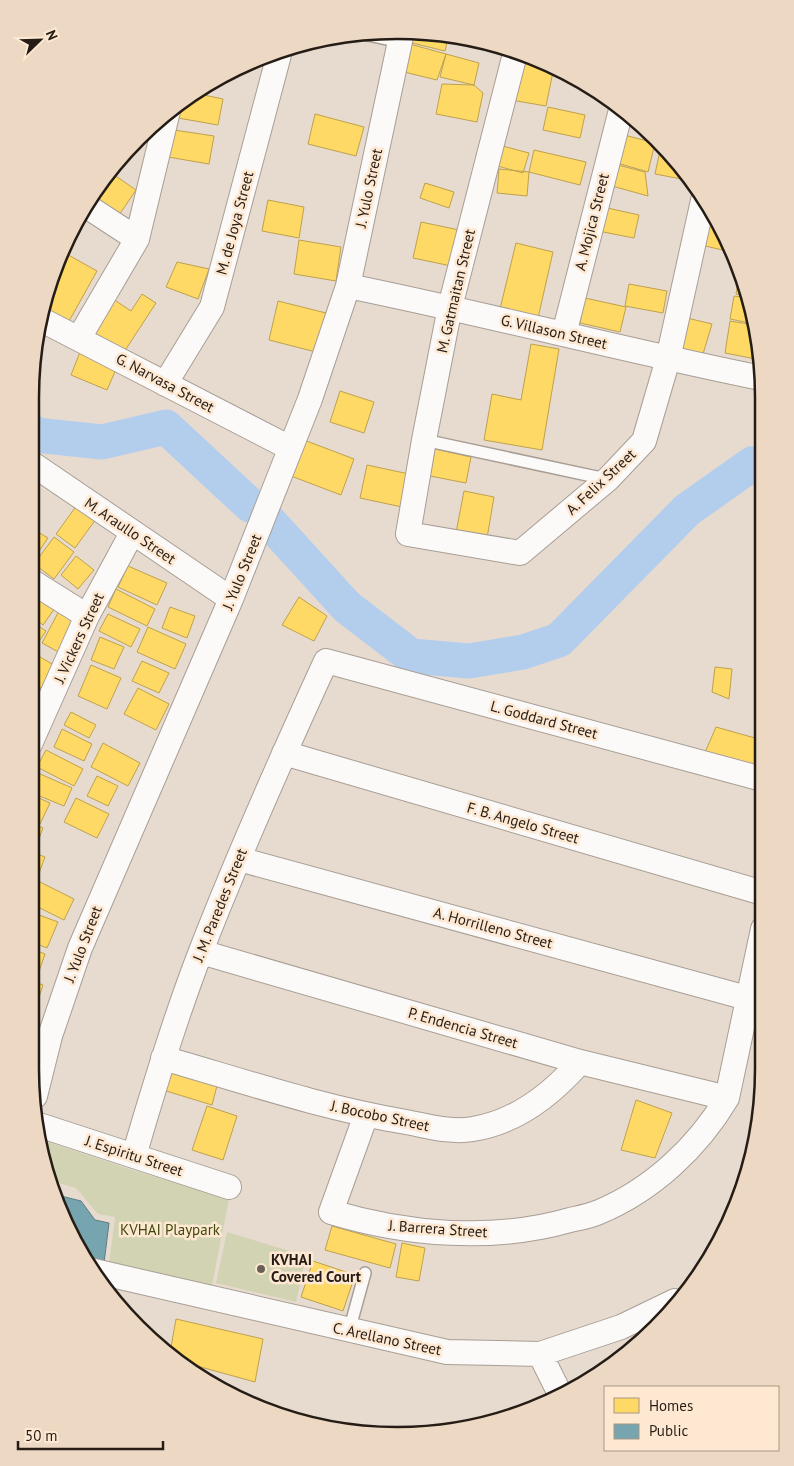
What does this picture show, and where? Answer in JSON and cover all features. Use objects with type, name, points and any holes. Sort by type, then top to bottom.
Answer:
[{"type":"street","name":"J. Yulo Street","points":[[39,1076],[50,1036],[80,948],[231,599],[310,399],[348,286],[401,39]]},
{"type":"street","name":"M. Gatmaitan Street","points":[[408,534],[450,307],[514,59]]},
{"type":"street","name":"M. de Joya Street","points":[[165,384],[212,307],[278,60]]},
{"type":"street","name":"A. Mojica Street","points":[[564,334],[619,117]]},
{"type":"street","points":[[79,338],[136,239],[164,125]]},
{"type":"street","name":"A. Felix Street","points":[[408,534],[520,553],[608,479],[644,441],[668,359],[701,208]]},
{"type":"street","points":[[92,210],[136,239]]},
{"type":"street","name":"G. Villason Street","points":[[348,286],[450,307],[668,359],[754,377]]},
{"type":"street","name":"G. Narvasa Street","points":[[47,322],[290,448]]},
{"type":"street","name":"M. Araullo Street","points":[[39,469],[231,599]]},
{"type":"street","name":"J. Vickers Street","points":[[39,702],[132,533]]},
{"type":"street","points":[[39,586],[88,616]]},
{"type":"street","name":"J. M. Paredes Street","points":[[134,1156],[163,1058],[201,952],[284,753],[326,662]]},
{"type":"street","name":"L. Goddard Street","points":[[326,662],[755,777]]},
{"type":"street","name":"F. B. Angelo Street","points":[[284,753],[755,891]]},
{"type":"street","name":"A. Horrilleno Street","points":[[239,859],[747,998]]},
{"type":"street","name":"P. Endencia Street","points":[[201,952],[580,1062],[727,1098]]},
{"type":"street","name":"J. Barrera Street","points":[[366,1115],[331,1212],[369,1223],[485,1234],[544,1228],[599,1212],[643,1187],[687,1152],[712,1122],[727,1098],[755,964]]},
{"type":"street","name":"J. Bocobo Street","points":[[163,1058],[366,1115],[450,1130],[472,1130],[512,1117],[558,1087],[580,1062]]},
{"type":"street","name":"J. Espiritu Street","points":[[44,1127],[229,1187]]},
{"type":"street","name":"C. Arellano Street","points":[[107,1279],[447,1352],[540,1354],[621,1327],[665,1306]]},
{"type":"street","points":[[540,1354],[557,1389]]},
{"type":"lane","points":[[424,440],[608,479]]},
{"type":"lane","points":[[349,1331],[365,1273]]},
{"type":"green space","name":"KVHAI Playpark","points":[[47,1142],[229,1199],[211,1290],[109,1264],[115,1217],[98,1214],[76,1188],[58,1183]]},
{"type":"green space","name":"KVHAI Covered Court","points":[[227,1232],[306,1256],[296,1302],[216,1283]]},
{"type":"building: Homes","points":[[409,40],[447,43],[445,51],[408,42]]},
{"type":"building: Homes","points":[[406,43],[446,54],[437,80],[400,71]]},
{"type":"building: Homes","points":[[446,54],[479,63],[474,85],[440,77]]},
{"type":"building: Homes","points":[[518,60],[552,75],[546,106],[511,100]]},
{"type":"building: Homes","points":[[442,84],[474,85],[483,93],[477,122],[436,114]]},
{"type":"building: Homes","points":[[204,95],[223,99],[218,125],[178,118],[179,113]]},
{"type":"building: Homes","points":[[548,107],[585,115],[580,138],[543,130]]},
{"type":"building: Homes","points":[[315,114],[364,127],[356,156],[308,144]]},
{"type":"building: Homes","points":[[174,130],[214,136],[209,164],[168,157]]},
{"type":"building: Homes","points":[[624,135],[647,141],[654,148],[648,172],[617,163]]},
{"type":"building: Homes","points":[[499,145],[529,153],[523,173],[494,165]]},
{"type":"building: Homes","points":[[534,150],[586,162],[580,185],[529,172]]},
{"type":"building: Homes","points":[[659,154],[681,179],[655,174]]},
{"type":"building: Homes","points":[[618,165],[645,172],[648,196],[612,186]]},
{"type":"building: Homes","points":[[499,169],[529,172],[527,196],[497,193]]},
{"type":"building: Homes","points":[[116,176],[136,190],[115,221],[94,206]]},
{"type":"building: Homes","points":[[425,183],[454,192],[449,208],[420,198]]},
{"type":"building: Homes","points":[[268,200],[304,207],[299,238],[262,231]]},
{"type":"building: Homes","points":[[603,207],[639,215],[634,238],[598,231]]},
{"type":"building: Homes","points":[[707,218],[723,250],[701,245]]},
{"type":"building: Homes","points":[[421,222],[464,231],[456,267],[413,258]]},
{"type":"building: Homes","points":[[299,240],[341,247],[336,281],[294,274]]},
{"type":"building: Homes","points":[[516,243],[553,252],[538,318],[500,309]]},
{"type":"building: Homes","points":[[68,255],[97,271],[68,323],[49,313]]},
{"type":"building: Homes","points":[[177,262],[209,269],[198,299],[166,287]]},
{"type":"building: Homes","points":[[629,284],[667,291],[663,313],[625,306]]},
{"type":"building: Homes","points":[[737,286],[740,295],[736,294]]},
{"type":"building: Homes","points":[[142,294],[156,303],[124,352],[92,331],[113,299],[131,311]]},
{"type":"building: Homes","points":[[734,296],[741,297],[747,322],[730,319]]},
{"type":"building: Homes","points":[[585,298],[626,307],[620,332],[580,323]]},
{"type":"building: Homes","points":[[278,301],[326,313],[316,352],[269,340]]},
{"type":"building: Homes","points":[[683,317],[712,324],[703,354],[676,349]]},
{"type":"building: Homes","points":[[730,321],[747,324],[753,358],[725,353]]},
{"type":"building: Homes","points":[[531,344],[559,349],[542,450],[484,440],[492,394],[521,400]]},
{"type":"building: Homes","points":[[80,352],[117,367],[107,390],[71,375]]},
{"type":"building: Homes","points":[[340,391],[374,402],[364,433],[330,422]]},
{"type":"building: Homes","points":[[304,440],[354,459],[341,495],[291,476]]},
{"type":"building: Homes","points":[[435,449],[471,457],[466,483],[430,476]]},
{"type":"building: Homes","points":[[367,465],[409,474],[402,507],[360,498]]},
{"type":"building: Homes","points":[[464,491],[494,497],[486,544],[455,538]]},
{"type":"building: Homes","points":[[77,505],[96,519],[75,548],[56,534]]},
{"type":"building: Homes","points":[[39,533],[48,538],[39,551]]},
{"type":"building: Homes","points":[[54,537],[74,552],[54,579],[39,568],[39,557]]},
{"type":"building: Homes","points":[[76,556],[94,570],[78,589],[61,575]]},
{"type":"building: Homes","points":[[128,566],[167,583],[157,605],[118,587]]},
{"type":"building: Homes","points":[[116,589],[155,609],[147,626],[108,607]]},
{"type":"building: Homes","points":[[299,597],[327,616],[314,641],[282,625]]},
{"type":"building: Homes","points":[[40,599],[55,608],[43,625],[39,622]]},
{"type":"building: Homes","points":[[170,607],[195,616],[187,638],[162,628]]},
{"type":"building: Homes","points":[[59,611],[81,623],[64,655],[42,643]]},
{"type":"building: Homes","points":[[108,614],[140,629],[131,647],[99,631]]},
{"type":"building: Homes","points":[[39,627],[46,631],[39,642]]},
{"type":"building: Homes","points":[[148,627],[186,644],[175,669],[137,652]]},
{"type":"building: Homes","points":[[100,637],[124,647],[114,669],[91,660]]},
{"type":"building: Homes","points":[[39,656],[59,668],[46,691],[39,687]]},
{"type":"building: Homes","points":[[142,661],[169,673],[159,693],[132,681]]},
{"type":"building: Homes","points":[[91,665],[121,678],[107,709],[78,696]]},
{"type":"building: Homes","points":[[715,667],[732,669],[729,699],[712,692]]},
{"type":"building: Homes","points":[[138,688],[169,704],[156,730],[124,714]]},
{"type":"building: Homes","points":[[71,712],[96,725],[89,738],[64,725]]},
{"type":"building: Homes","points":[[716,727],[755,738],[755,768],[703,757]]},
{"type":"building: Homes","points":[[62,729],[92,744],[84,761],[54,747]]},
{"type":"building: Homes","points":[[103,743],[140,763],[128,786],[91,767]]},
{"type":"building: Homes","points":[[46,750],[83,769],[74,786],[39,768],[39,763]]},
{"type":"building: Homes","points":[[39,773],[72,788],[64,806],[39,796]]},
{"type":"building: Homes","points":[[97,776],[118,786],[108,806],[87,796]]},
{"type":"building: Homes","points":[[39,798],[50,803],[39,824]]},
{"type":"building: Homes","points":[[76,798],[109,814],[97,838],[64,822]]},
{"type":"building: Homes","points":[[39,826],[43,828],[39,838]]},
{"type":"building: Homes","points":[[39,855],[45,857],[39,873]]},
{"type":"building: Homes","points":[[39,882],[74,899],[64,920],[39,908]]},
{"type":"building: Homes","points":[[39,915],[58,922],[47,948],[39,945]]},
{"type":"building: Homes","points":[[39,952],[45,954],[39,971]]},
{"type":"building: Homes","points":[[39,983],[43,985],[39,997]]},
{"type":"building: Homes","points":[[171,1064],[219,1078],[212,1105],[163,1090]]},
{"type":"building: Homes","points":[[636,1100],[672,1113],[655,1158],[621,1150]]},
{"type":"building: Homes","points":[[207,1106],[237,1116],[223,1160],[192,1150]]},
{"type":"building: Homes","points":[[332,1226],[396,1244],[390,1268],[325,1250]]},
{"type":"building: Homes","points":[[402,1243],[425,1248],[419,1281],[396,1277]]},
{"type":"building: Homes","points":[[313,1261],[355,1275],[343,1311],[301,1297]]},
{"type":"building: Homes","points":[[176,1319],[263,1339],[255,1382],[196,1366],[171,1346]]},
{"type":"building: Public","points":[[62,1196],[81,1201],[95,1220],[109,1223],[104,1263],[95,1261],[76,1227]]},
{"type":"waterway","points":[[39,435],[102,442],[166,427],[250,505]]},
{"type":"waterway","points":[[265,517],[347,607],[411,656],[469,661],[523,652],[559,640],[687,510],[752,464],[755,466]]},
{"type":"place","name":"KVHAI Covered Court","points":[[261,1269]]}]
